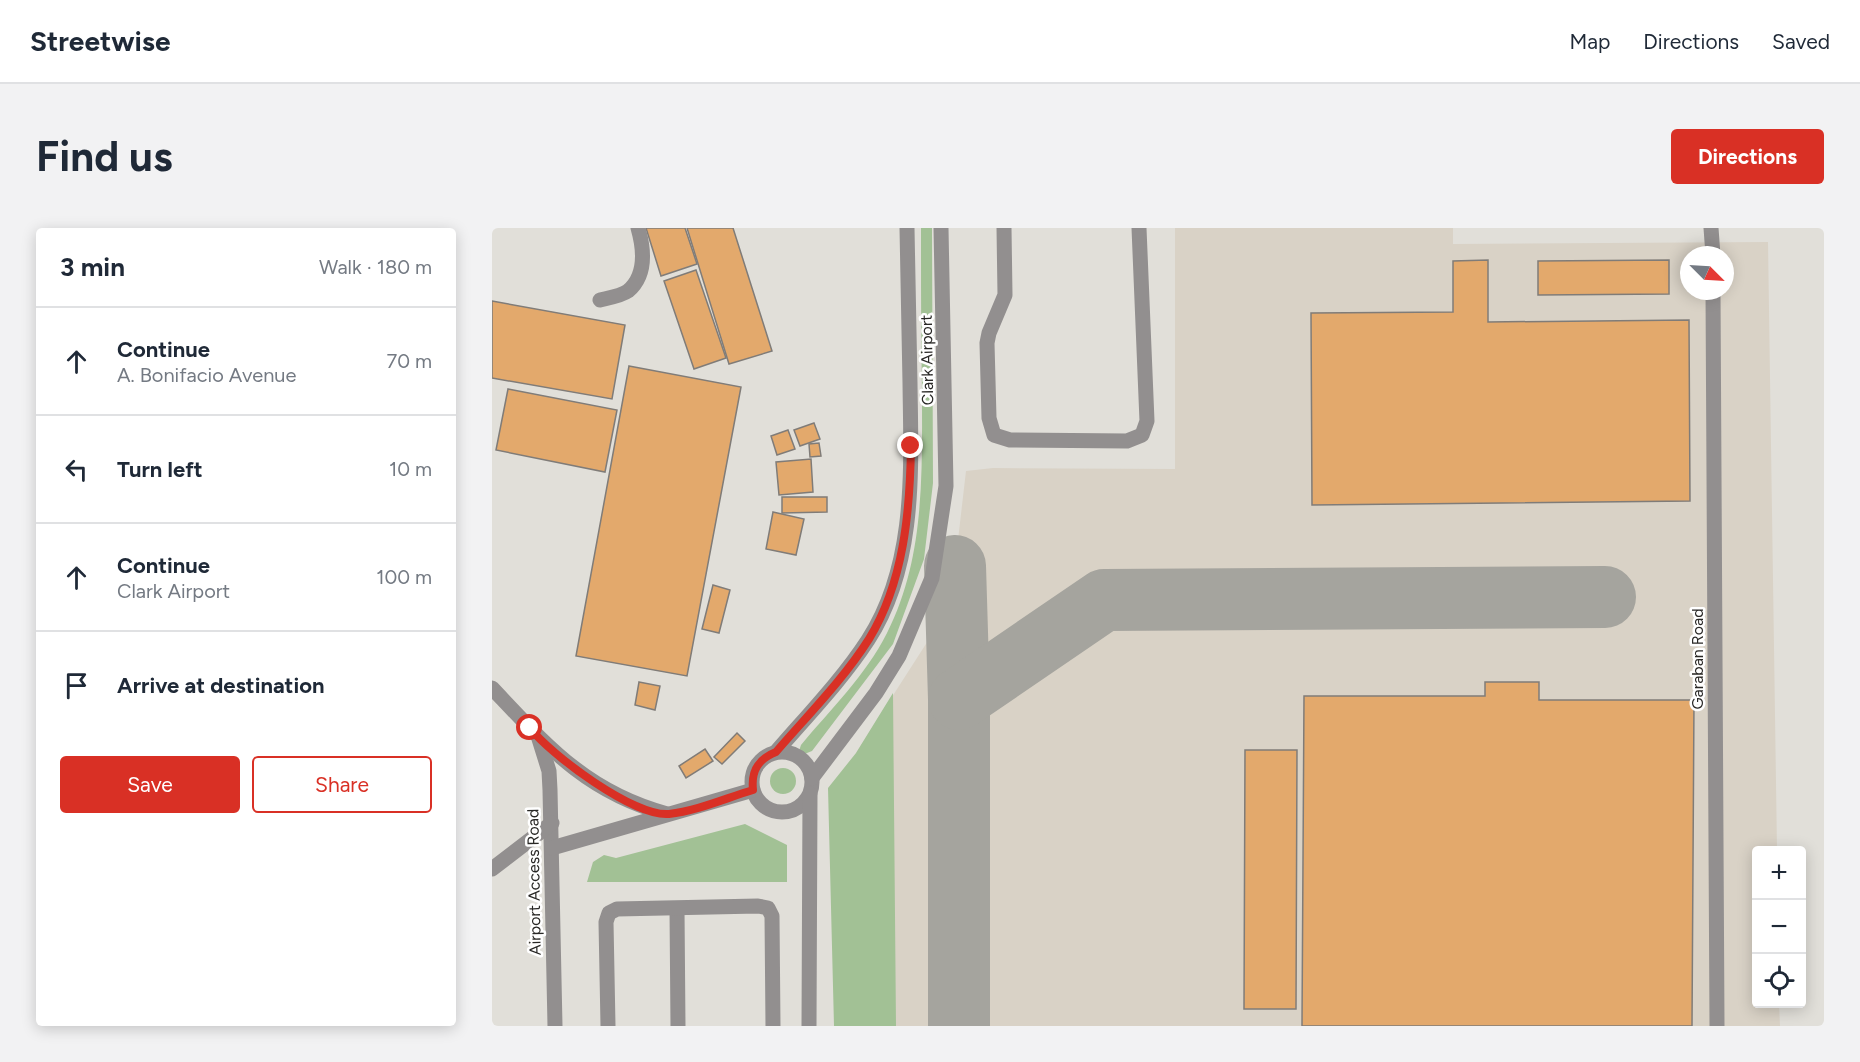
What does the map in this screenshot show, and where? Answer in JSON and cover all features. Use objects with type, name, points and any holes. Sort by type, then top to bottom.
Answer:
[{"type":"street","points":[[600,300],[627,292],[640,274],[644,249],[638,228]]},
{"type":"street","name":"Clark Airport","points":[[776,752],[869,639],[884,611],[896,574],[905,533],[910,490],[907,228]]},
{"type":"street","name":"Clark Airport","points":[[811,786],[899,656],[932,578],[946,486],[941,228]]},
{"type":"street","points":[[1004,228],[1005,295],[988,333],[987,343],[989,418],[994,435],[1010,440],[1127,441],[1142,435],[1147,420],[1139,228]]},
{"type":"street","points":[[1711,228],[1712,246]]},
{"type":"street","name":"Garaban Road","points":[[1713,300],[1717,1026]]},
{"type":"street","points":[[492,688],[539,739],[572,769],[594,783],[646,808],[667,814]]},
{"type":"street","name":"Airport Access Road","points":[[539,739],[549,771],[552,823],[555,1026]]},
{"type":"street","points":[[809,1026],[811,786],[803,760],[795,754],[776,752],[760,761],[756,768],[753,790],[765,807],[782,812],[798,807],[811,786]]},
{"type":"street","points":[[552,848],[753,790]]},
{"type":"street","points":[[492,869],[552,823]]},
{"type":"street","points":[[608,1026],[606,922],[609,913],[617,909],[768,908],[772,916],[773,1026]]},
{"type":"street","points":[[677,909],[678,1026]]},
{"type":"shaded area","points":[[1175,228],[1453,228],[1453,244],[1768,242],[1777,846],[1752,846],[1752,1008],[1779,1008],[1780,1026],[856,1026],[856,753],[933,633],[955,566],[966,471],[993,468],[1175,469]]},
{"type":"green space","points":[[921,228],[932,228],[933,483],[924,559],[893,644],[812,751],[802,755],[799,751],[801,745],[858,678],[887,633],[899,604],[915,545],[921,485]]},
{"type":"green space","points":[[893,693],[896,1026],[834,1026],[828,788],[856,753]]},
{"type":"green space","points":[[783,768],[792,772],[796,781],[792,790],[783,794],[774,790],[770,781],[774,772]]},
{"type":"green space","points":[[745,824],[787,845],[787,882],[587,882],[593,862],[604,855],[616,858]]},
{"type":"building","points":[[646,228],[685,228],[697,264],[661,276]]},
{"type":"building","points":[[687,228],[733,228],[772,351],[729,364]]},
{"type":"building","points":[[1488,260],[1488,322],[1689,320],[1690,501],[1312,505],[1311,313],[1453,312],[1453,261]]},
{"type":"building","points":[[1669,260],[1669,294],[1538,295],[1538,261]]},
{"type":"building","points":[[696,270],[726,358],[694,369],[664,281]]},
{"type":"building","points":[[492,301],[625,325],[612,399],[492,378]]},
{"type":"building","points":[[629,366],[741,387],[687,676],[576,656]]},
{"type":"building","points":[[508,389],[617,410],[605,472],[496,450]]},
{"type":"building","points":[[814,423],[820,439],[800,446],[794,430]]},
{"type":"building","points":[[788,430],[795,449],[777,455],[771,436]]},
{"type":"building","points":[[819,443],[821,456],[810,457],[809,444]]},
{"type":"building","points":[[811,459],[813,492],[779,495],[776,462]]},
{"type":"building","points":[[782,497],[827,497],[827,512],[782,513]]},
{"type":"building","points":[[773,512],[804,519],[796,555],[766,549]]},
{"type":"building","points":[[713,585],[730,590],[719,633],[702,629]]},
{"type":"building","points":[[639,682],[660,686],[655,710],[635,705]]},
{"type":"building","points":[[1485,682],[1539,682],[1539,700],[1694,700],[1692,1026],[1302,1026],[1304,696],[1485,696]]},
{"type":"building","points":[[737,733],[745,741],[722,764],[714,757]]},
{"type":"building","points":[[705,749],[713,761],[686,778],[679,766]]},
{"type":"building","points":[[1245,750],[1297,750],[1296,1009],[1244,1009]]},
{"type":"taxiway","points":[[955,566],[959,699],[959,1026]]},
{"type":"taxiway","points":[[959,699],[1104,600],[1605,597]]},
{"type":"route","points":[[530,728],[572,769],[594,783],[646,808],[667,814],[753,790],[752,778],[760,761],[776,752],[845,671],[869,639],[884,611],[896,574],[905,533],[910,490],[911,446]]}]
